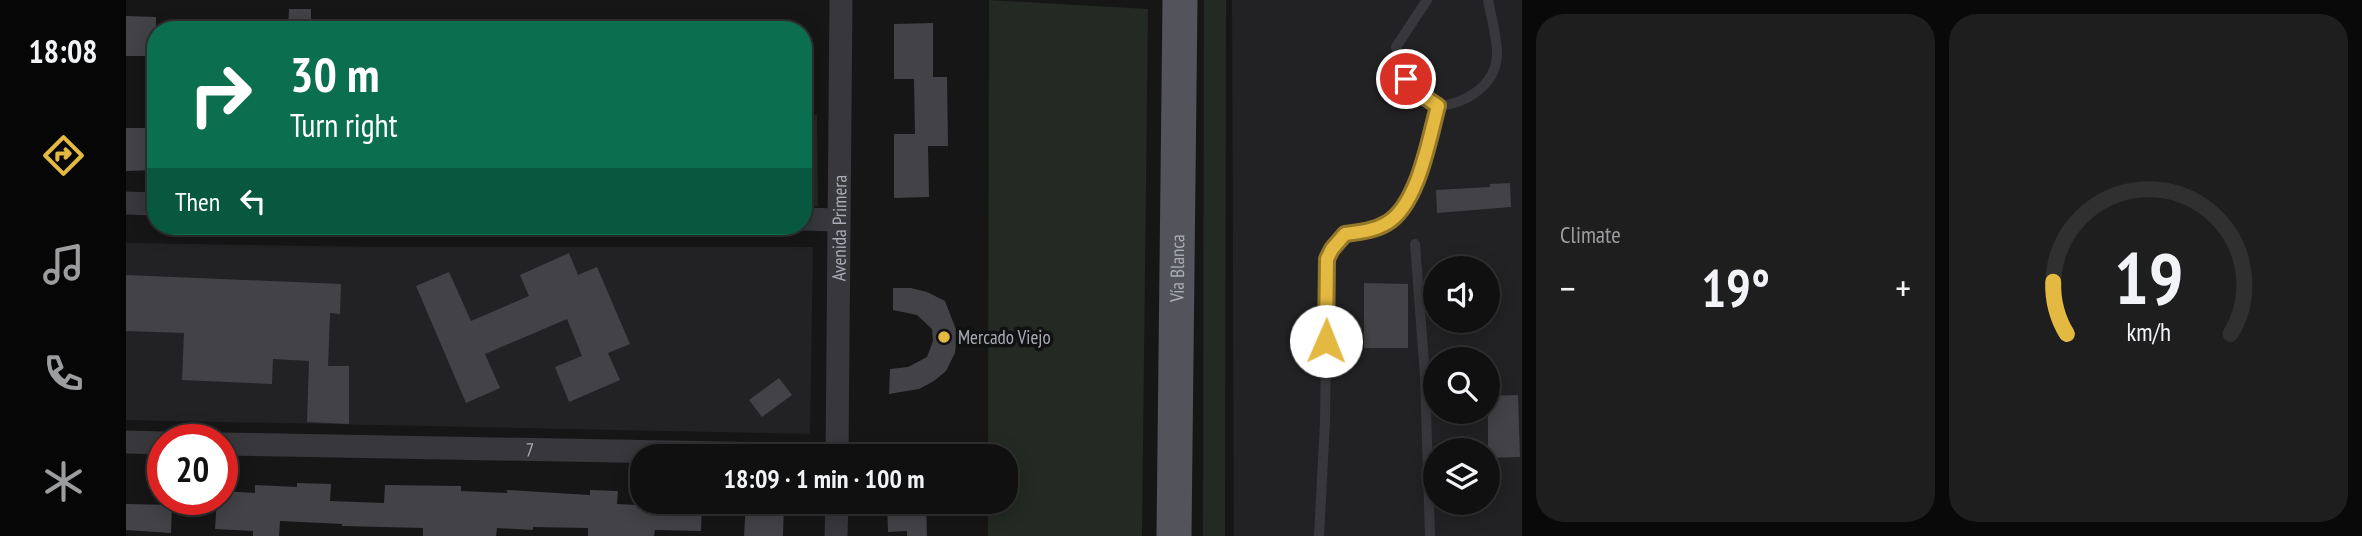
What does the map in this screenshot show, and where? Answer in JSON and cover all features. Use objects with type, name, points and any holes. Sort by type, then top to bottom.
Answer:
[{"type":"main road","name":"Vía Blanca","points":[[1174,536],[1180,0]]},
{"type":"street","name":"Avenida Primera","points":[[838,444],[841,0]]},
{"type":"street","points":[[126,203],[147,204]]},
{"type":"street","points":[[812,219],[838,220]]},
{"type":"street","points":[[126,442],[147,443]]},
{"type":"street","name":"7","points":[[238,444],[630,452]]},
{"type":"street","points":[[836,536],[837,514]]},
{"type":"lane","points":[[1427,0],[1396,47],[1399,64],[1406,79],[1438,106],[1463,101],[1480,89],[1492,74],[1497,56],[1488,0]]},
{"type":"lane","points":[[1319,536],[1325,422],[1327,259],[1345,234],[1369,231],[1387,223],[1408,202],[1438,106]]},
{"type":"lane","points":[[1415,244],[1425,376],[1430,536]]},
{"type":"shaded area","points":[[989,0],[1148,9],[1142,536],[988,536],[988,514],[1018,514],[1018,444],[988,444]]},
{"type":"shaded area","points":[[1204,0],[1226,0],[1225,536],[1203,536]]},
{"type":"shaded area","points":[[1232,0],[1522,0],[1522,536],[1234,536]]},
{"type":"shaded area","points":[[812,115],[817,115],[818,206],[812,206]]},
{"type":"shaded area","points":[[126,243],[377,247],[813,247],[810,434],[126,420]]},
{"type":"building","points":[[289,9],[311,9],[311,21],[288,21]]},
{"type":"building","points":[[126,16],[156,17],[156,21],[147,21],[147,56],[126,56]]},
{"type":"building","points":[[933,23],[933,77],[947,77],[948,146],[928,146],[929,197],[894,198],[894,134],[915,134],[914,79],[894,79],[894,24]]},
{"type":"building","points":[[126,128],[146,128],[147,170],[126,171]]},
{"type":"building","points":[[1510,183],[1511,207],[1437,213],[1436,190]]},
{"type":"building","points":[[569,253],[578,275],[597,267],[630,344],[608,353],[620,380],[569,402],[555,367],[582,356],[567,319],[485,354],[500,388],[466,403],[416,286],[449,272],[471,321],[529,296],[520,275]]},
{"type":"building","points":[[126,275],[341,284],[340,314],[330,313],[328,366],[349,366],[349,424],[307,422],[309,361],[273,359],[272,384],[182,380],[184,333],[126,331]]},
{"type":"building","points":[[1364,283],[1408,284],[1408,348],[1364,348]]},
{"type":"building","name":"Mercado Viejo","points":[[893,288],[911,288],[927,292],[945,301],[957,332],[955,353],[946,371],[919,389],[889,394],[890,369],[908,367],[927,357],[933,341],[932,329],[917,315],[893,310]]},
{"type":"building","points":[[779,378],[792,395],[762,417],[749,400]]},
{"type":"building","points":[[1518,395],[1520,457],[1500,458],[1500,438],[1488,438],[1488,424],[1500,424],[1500,396]]},
{"type":"building","points":[[297,483],[331,484],[330,501],[384,503],[385,485],[461,486],[461,491],[507,493],[507,490],[590,495],[590,490],[618,491],[617,504],[630,505],[630,514],[702,514],[701,531],[655,530],[654,536],[588,536],[588,528],[533,527],[533,530],[497,528],[496,536],[423,536],[423,528],[280,521],[279,536],[253,536],[253,531],[215,529],[216,515],[238,515],[238,492],[255,493],[255,485],[297,487]]},
{"type":"building","points":[[126,504],[147,504],[147,515],[172,515],[171,533],[126,530]]},
{"type":"building","points":[[745,514],[784,514],[783,536],[744,536]]},
{"type":"building","points":[[887,514],[926,514],[927,536],[907,536],[907,531],[888,532]]},
{"type":"place","name":"Mercado Viejo","points":[[944,337]]},
{"type":"route","points":[[1326,341],[1327,259],[1332,249],[1345,234],[1369,231],[1387,223],[1398,214],[1408,202],[1429,139],[1438,106],[1406,79]]}]
